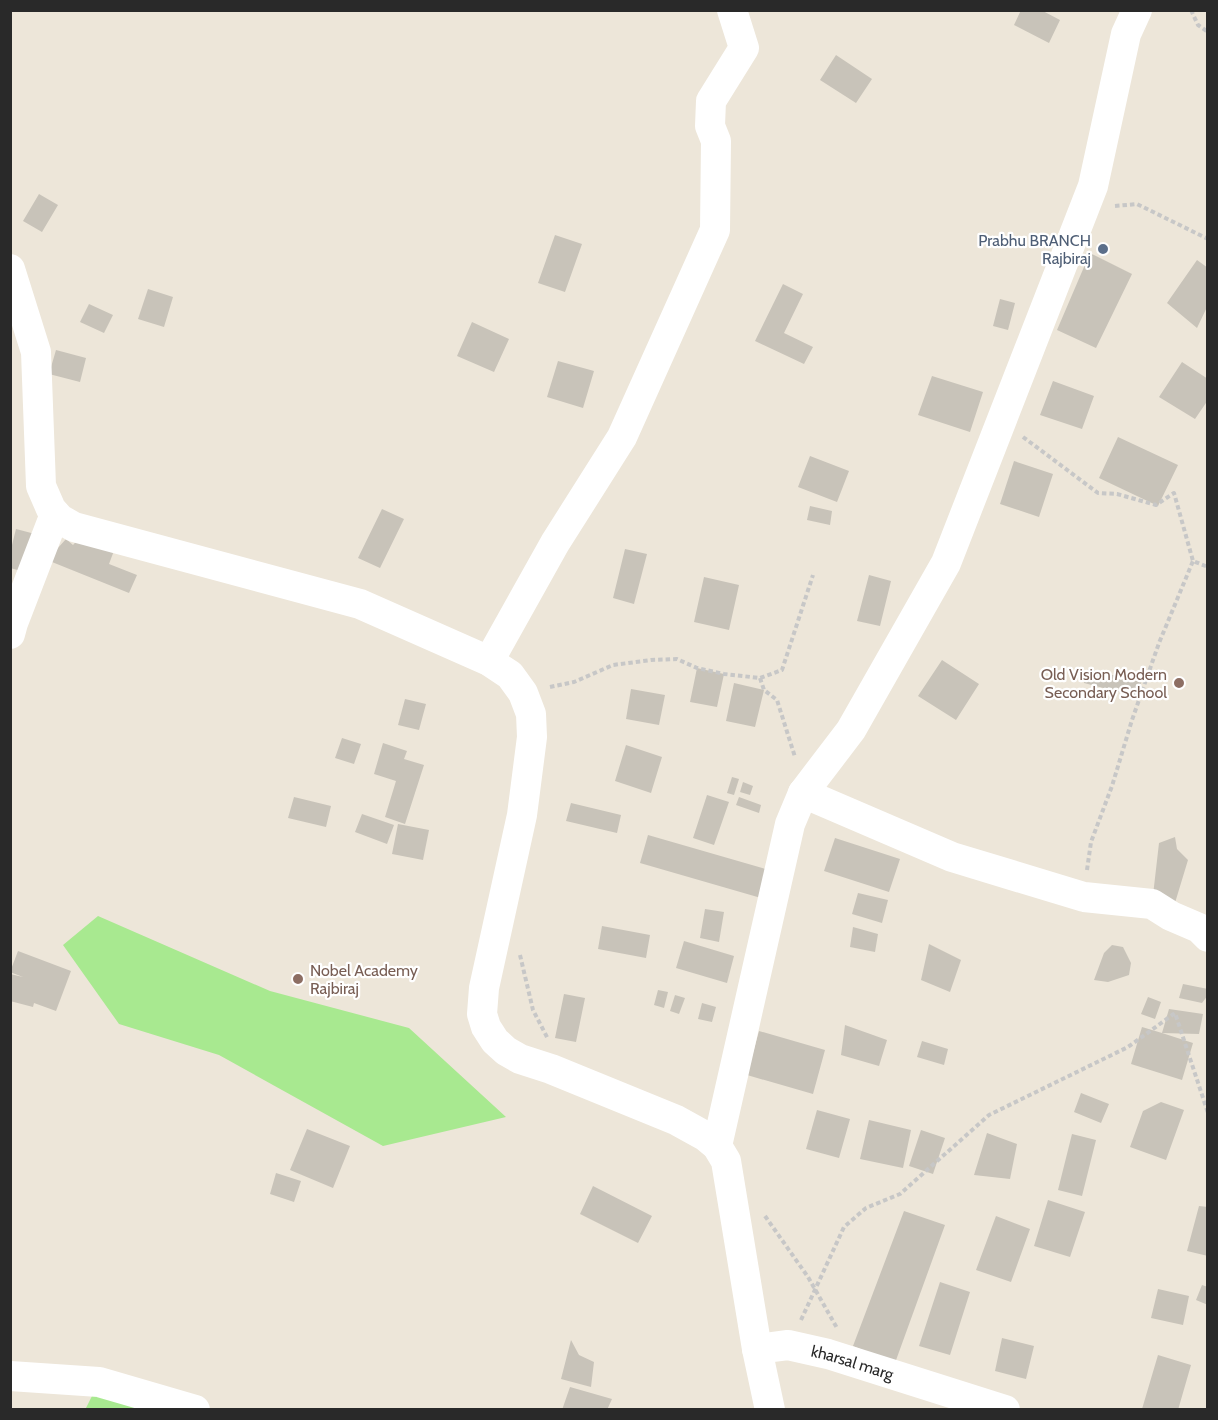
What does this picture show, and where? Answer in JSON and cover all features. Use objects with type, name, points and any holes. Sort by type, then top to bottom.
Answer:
[{"type":"street","points":[[489,661],[555,543],[622,436],[715,230],[716,141],[710,126],[711,101],[744,48],[732,10]]},
{"type":"street","points":[[717,1146],[790,824],[803,793],[851,730],[946,563],[1093,186],[1126,34],[1137,10]]},
{"type":"street","points":[[10,269],[36,352],[41,486],[55,514],[74,527],[360,604],[489,661],[510,675],[523,693],[531,714],[532,737],[522,815],[484,988],[482,1014],[486,1027],[495,1041],[520,1059],[551,1069],[676,1120],[705,1136],[717,1146],[726,1161],[757,1349],[770,1410]]},
{"type":"street","points":[[10,634],[55,514]]},
{"type":"street","points":[[803,793],[952,857],[1084,897],[1152,904],[1171,916],[1199,928],[1208,937]]},
{"type":"street","name":"kharsal marg","points":[[757,1349],[788,1345],[828,1354],[1005,1410]]},
{"type":"street","points":[[10,1376],[99,1382],[195,1410]]},
{"type":"path","points":[[1191,10],[1198,25],[1208,32]]},
{"type":"path","points":[[1075,232],[1106,207],[1137,204],[1208,239]]},
{"type":"path","points":[[1001,421],[1098,494],[1117,494],[1156,505],[1174,493],[1193,561],[1159,643],[1112,786],[1090,842],[1084,897]]},
{"type":"path","points":[[1193,561],[1208,567]]},
{"type":"path","points":[[523,693],[574,682],[613,665],[651,660],[677,659],[697,668],[760,678],[782,670],[813,574]]},
{"type":"path","points":[[760,678],[764,690],[777,700],[796,759],[803,793]]},
{"type":"path","points":[[518,947],[533,1010],[548,1037],[551,1069]]},
{"type":"path","points":[[788,1345],[844,1227],[866,1208],[900,1194],[989,1114],[1128,1047],[1175,1013],[1208,1113]]},
{"type":"path","points":[[763,1214],[816,1290],[838,1328],[828,1354]]},
{"type":"green space","points":[[98,916],[270,991],[409,1028],[506,1117],[383,1146],[219,1055],[119,1024],[63,945]]},
{"type":"green space","points":[[99,1382],[186,1410],[85,1410]]},
{"type":"building","points":[[1021,10],[1041,10],[1060,20],[1049,43],[1014,25]]},
{"type":"building","points":[[836,55],[872,79],[856,103],[820,80]]},
{"type":"building","points":[[39,194],[58,205],[42,232],[23,221]]},
{"type":"building","points":[[555,235],[582,244],[565,292],[538,283]]},
{"type":"building","points":[[1090,253],[1132,274],[1096,348],[1057,330]]},
{"type":"building","points":[[1197,260],[1208,268],[1208,305],[1197,328],[1167,303]]},
{"type":"building","points":[[783,284],[803,294],[784,333],[813,347],[804,364],[755,341]]},
{"type":"building","points":[[148,289],[173,297],[164,327],[138,319]]},
{"type":"building","points":[[1000,299],[1015,303],[1008,330],[993,326]]},
{"type":"building","points":[[89,304],[113,315],[104,333],[80,322]]},
{"type":"building","points":[[472,322],[509,339],[494,372],[457,356]]},
{"type":"building","points":[[56,350],[86,358],[80,382],[49,374]]},
{"type":"building","points":[[558,361],[594,371],[583,408],[547,397]]},
{"type":"building","points":[[1182,362],[1208,379],[1208,400],[1195,419],[1159,397]]},
{"type":"building","points":[[932,376],[983,392],[970,432],[918,415]]},
{"type":"building","points":[[1053,381],[1094,396],[1082,429],[1040,415]]},
{"type":"building","points":[[1118,437],[1178,465],[1158,506],[1099,478]]},
{"type":"building","points":[[810,456],[849,471],[837,502],[798,487]]},
{"type":"building","points":[[1014,461],[1053,474],[1039,517],[1000,504]]},
{"type":"building","points":[[810,506],[832,511],[830,525],[807,520]]},
{"type":"building","points":[[382,509],[404,519],[380,568],[358,558]]},
{"type":"building","points":[[16,529],[39,535],[29,573],[10,568],[10,553]]},
{"type":"building","points":[[82,535],[115,548],[109,564],[137,575],[129,593],[47,560],[66,539],[73,545]]},
{"type":"building","points":[[625,549],[647,554],[634,604],[613,598]]},
{"type":"building","points":[[869,575],[891,581],[880,626],[857,621]]},
{"type":"building","points":[[704,577],[739,585],[729,630],[694,622]]},
{"type":"building","points":[[942,660],[979,684],[956,720],[918,696]]},
{"type":"building","points":[[697,668],[724,674],[717,707],[690,702]]},
{"type":"building","points":[[1088,669],[1141,682],[1138,697],[1084,683]]},
{"type":"building","points":[[734,683],[764,690],[755,727],[726,721]]},
{"type":"building","points":[[631,689],[665,695],[659,725],[626,719]]},
{"type":"building","points":[[405,699],[426,704],[419,730],[398,725]]},
{"type":"building","points":[[342,738],[361,744],[354,764],[335,758]]},
{"type":"building","points":[[383,743],[407,751],[404,759],[424,765],[405,824],[385,817],[396,781],[374,774]]},
{"type":"building","points":[[626,745],[662,757],[651,793],[615,781]]},
{"type":"building","points":[[732,777],[739,779],[734,795],[727,793]]},
{"type":"building","points":[[743,782],[753,786],[750,795],[740,792]]},
{"type":"building","points":[[707,795],[729,802],[714,845],[693,838]]},
{"type":"building","points":[[294,797],[331,806],[326,827],[288,818]]},
{"type":"building","points":[[739,797],[761,805],[759,813],[736,805]]},
{"type":"building","points":[[571,803],[621,815],[617,833],[566,821]]},
{"type":"building","points":[[362,814],[394,825],[387,844],[355,832]]},
{"type":"building","points":[[398,824],[429,830],[423,860],[392,854]]},
{"type":"building","points":[[648,835],[769,870],[761,898],[640,863]]},
{"type":"building","points":[[1175,837],[1177,849],[1188,860],[1171,916],[1152,904],[1159,843]]},
{"type":"building","points":[[835,838],[900,859],[889,892],[824,871]]},
{"type":"building","points":[[858,893],[888,900],[882,923],[852,914]]},
{"type":"building","points":[[705,909],[724,912],[719,942],[700,938]]},
{"type":"building","points":[[602,926],[650,935],[646,958],[598,949]]},
{"type":"building","points":[[853,927],[878,934],[875,952],[850,947]]},
{"type":"building","points":[[684,941],[734,956],[727,983],[676,968]]},
{"type":"building","points":[[929,944],[961,960],[950,992],[921,980]]},
{"type":"building","points":[[1112,945],[1123,947],[1131,963],[1129,975],[1108,982],[1094,980],[1104,953]]},
{"type":"building","points":[[18,951],[71,971],[56,1011],[34,1003],[33,1007],[10,1001],[10,974],[23,977],[10,972]]},
{"type":"building","points":[[1183,984],[1208,989],[1208,995],[1202,1003],[1179,998]]},
{"type":"building","points":[[658,990],[668,992],[664,1008],[654,1005]]},
{"type":"building","points":[[564,994],[585,998],[576,1042],[555,1038]]},
{"type":"building","points":[[675,995],[685,998],[679,1014],[670,1011]]},
{"type":"building","points":[[1148,997],[1161,1002],[1155,1019],[1141,1014]]},
{"type":"building","points":[[702,1003],[716,1007],[712,1022],[698,1019]]},
{"type":"building","points":[[1169,1009],[1203,1014],[1199,1034],[1162,1033]]},
{"type":"building","points":[[845,1025],[887,1040],[879,1066],[841,1055]]},
{"type":"building","points":[[1142,1027],[1193,1043],[1182,1080],[1131,1064]]},
{"type":"building","points":[[759,1031],[825,1050],[813,1094],[747,1075]]},
{"type":"building","points":[[922,1041],[948,1049],[944,1065],[917,1057]]},
{"type":"building","points":[[1081,1093],[1109,1104],[1101,1123],[1074,1112]]},
{"type":"building","points":[[1161,1102],[1184,1110],[1166,1160],[1130,1147],[1143,1111]]},
{"type":"building","points":[[817,1110],[850,1119],[839,1158],[806,1149]]},
{"type":"building","points":[[869,1120],[911,1130],[903,1168],[860,1159]]},
{"type":"building","points":[[307,1129],[350,1146],[333,1188],[290,1170]]},
{"type":"building","points":[[921,1130],[945,1138],[933,1174],[909,1166]]},
{"type":"building","points":[[987,1133],[1017,1144],[1010,1179],[974,1175]]},
{"type":"building","points":[[1072,1134],[1096,1140],[1082,1196],[1058,1190]]},
{"type":"building","points":[[276,1173],[301,1181],[294,1202],[270,1194]]},
{"type":"building","points":[[593,1186],[652,1216],[638,1243],[580,1214]]},
{"type":"building","points":[[1048,1200],[1085,1212],[1070,1257],[1034,1246]]},
{"type":"building","points":[[1199,1206],[1208,1207],[1208,1256],[1187,1251]]},
{"type":"building","points":[[904,1211],[945,1225],[895,1363],[853,1346]]},
{"type":"building","points":[[996,1216],[1030,1229],[1011,1282],[976,1270]]},
{"type":"building","points":[[940,1282],[970,1292],[950,1355],[919,1346]]},
{"type":"building","points":[[1202,1285],[1208,1287],[1208,1305],[1196,1300]]},
{"type":"building","points":[[1158,1289],[1189,1296],[1183,1325],[1151,1318]]},
{"type":"building","points":[[1002,1338],[1034,1346],[1026,1379],[995,1371]]},
{"type":"building","points":[[571,1340],[579,1355],[594,1362],[591,1387],[561,1379]]},
{"type":"building","points":[[1158,1355],[1191,1365],[1178,1410],[1142,1409]]},
{"type":"building","points":[[570,1387],[612,1399],[607,1410],[562,1410]]},
{"type":"place","name":"Prabhu BRANCH Rajbiraj","points":[[1103,249]]},
{"type":"place","name":"Old Vision Modern Secondary School","points":[[1179,683]]},
{"type":"place","name":"Nobel Academy Rajbiraj","points":[[298,979]]}]
